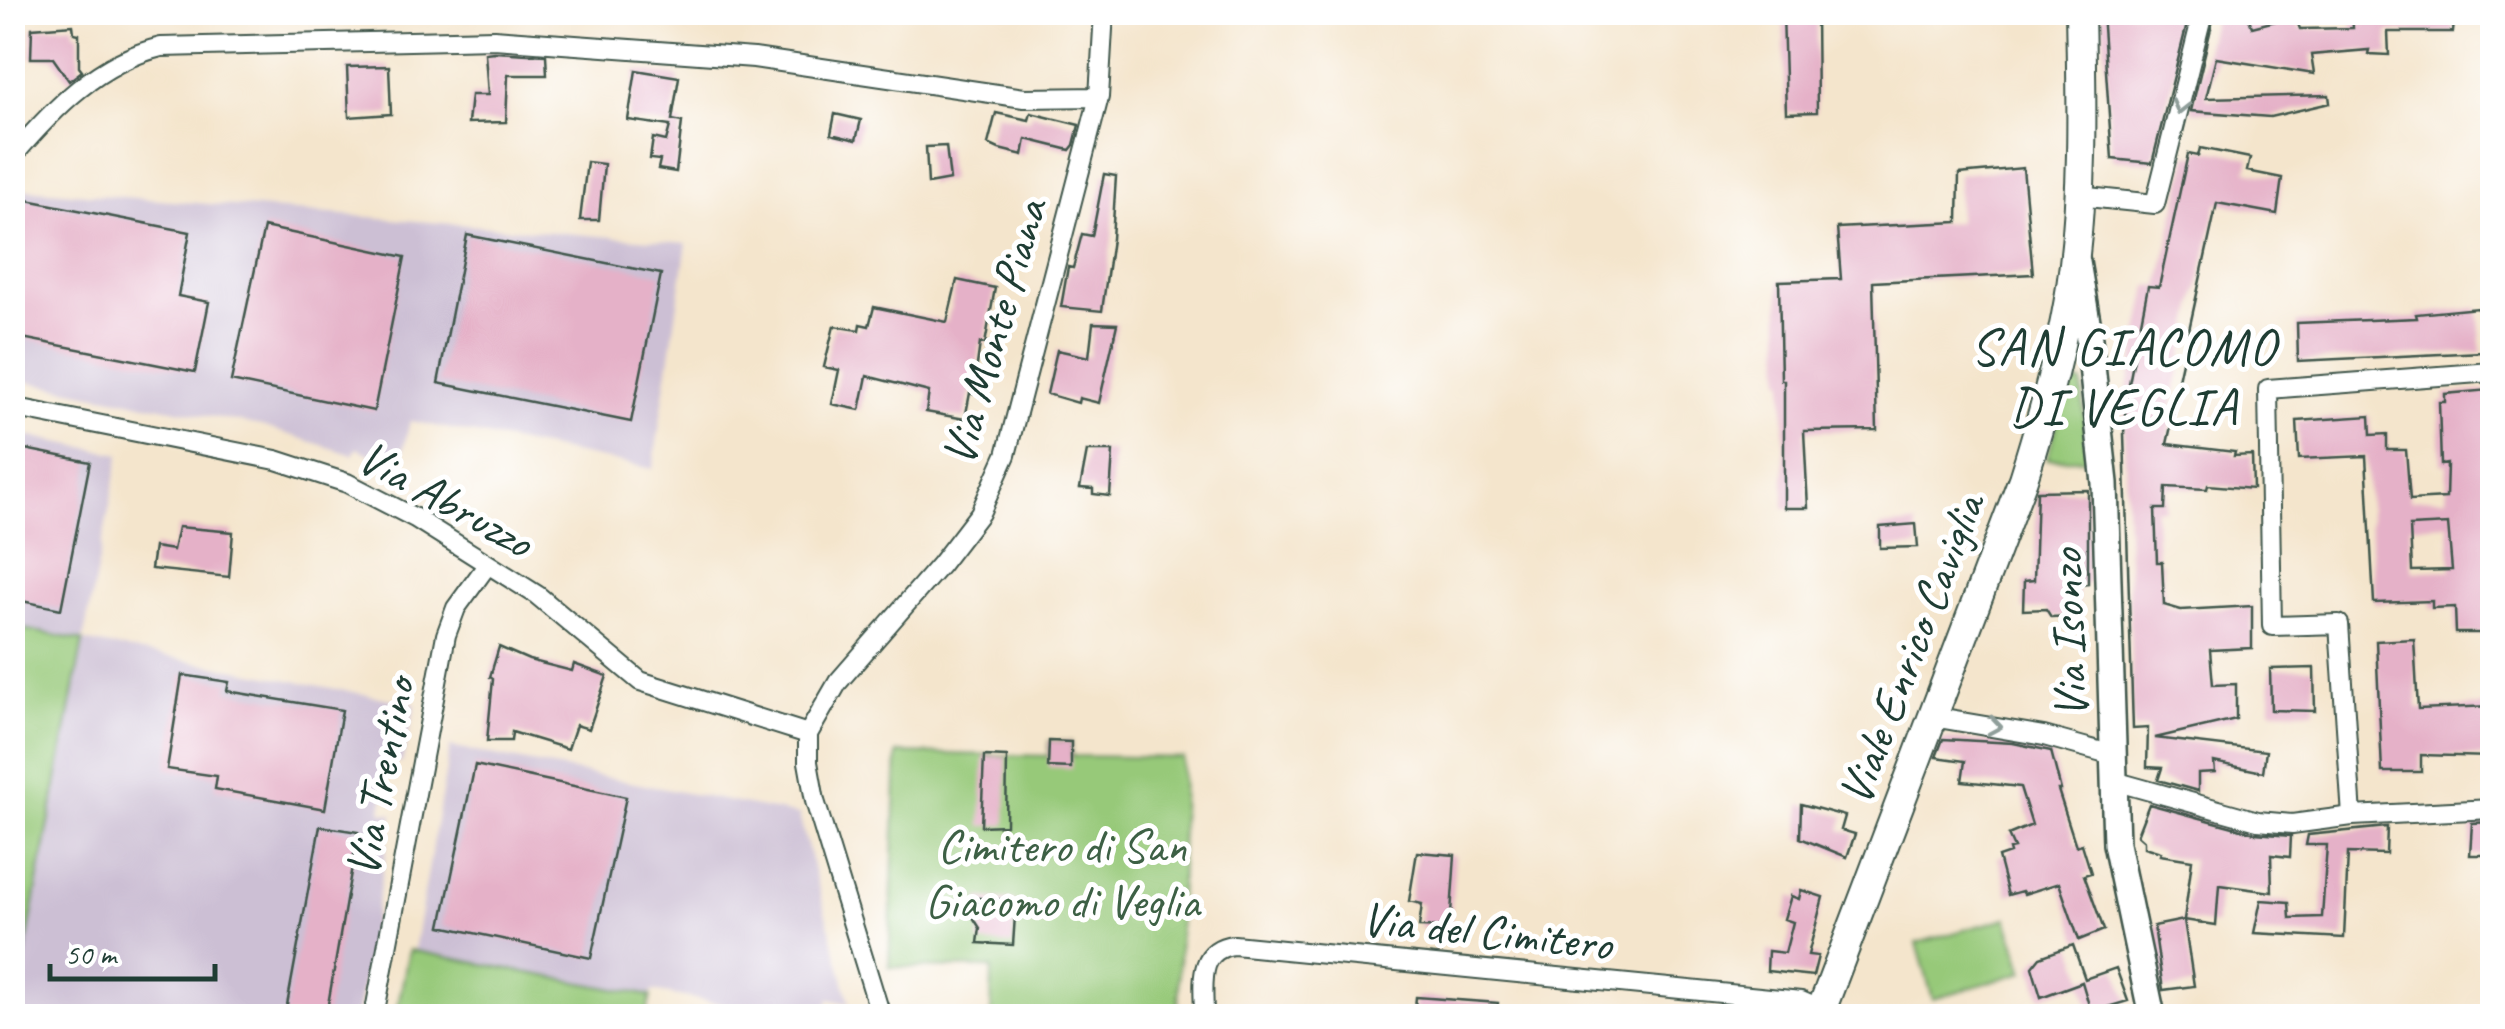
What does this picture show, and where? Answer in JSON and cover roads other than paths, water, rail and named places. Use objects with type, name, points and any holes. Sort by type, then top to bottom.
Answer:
[{"type":"main road","name":"Viale Enrico Caviglia","points":[[1820,1013],[2036,440],[2063,328],[2074,248],[2080,12]]},
{"type":"main road","name":"Via Isonzo","points":[[2074,248],[2087,322],[2105,483],[2116,844],[2152,1016]]},
{"type":"street","name":"Via Monte Piana","points":[[808,734],[838,682],[980,513],[1006,456],[1100,97],[1104,12]]},
{"type":"street","points":[[2078,196],[2155,204],[2204,12]]},
{"type":"street","points":[[12,157],[67,99],[106,67],[162,47],[494,39],[754,58],[1024,98],[1100,97]]},
{"type":"street","points":[[2352,816],[2339,624],[2272,626],[2268,390],[2492,372]]},
{"type":"street","name":"Via Abruzzo","points":[[12,407],[259,456],[326,475],[392,504],[488,564],[553,607],[640,681],[808,734]]},
{"type":"street","name":"Via Trentino","points":[[374,1016],[446,635],[462,599],[488,564]]},
{"type":"street","points":[[1932,717],[2057,739],[2113,768],[2258,821],[2292,824],[2352,816],[2492,809]]},
{"type":"street","points":[[808,734],[815,801],[881,1016]]},
{"type":"street","name":"Via del Cimitero","points":[[1204,1016],[1204,968],[1208,955],[1221,946],[1234,945],[1801,1001],[1820,1013]]},
{"type":"district","name":"SAN GIACOMO DI VEGLIA","points":[[2124,376]]},
{"type":"park label","name":"Cimitero di San Giacomo di Veglia","points":[[1062,872]]}]
